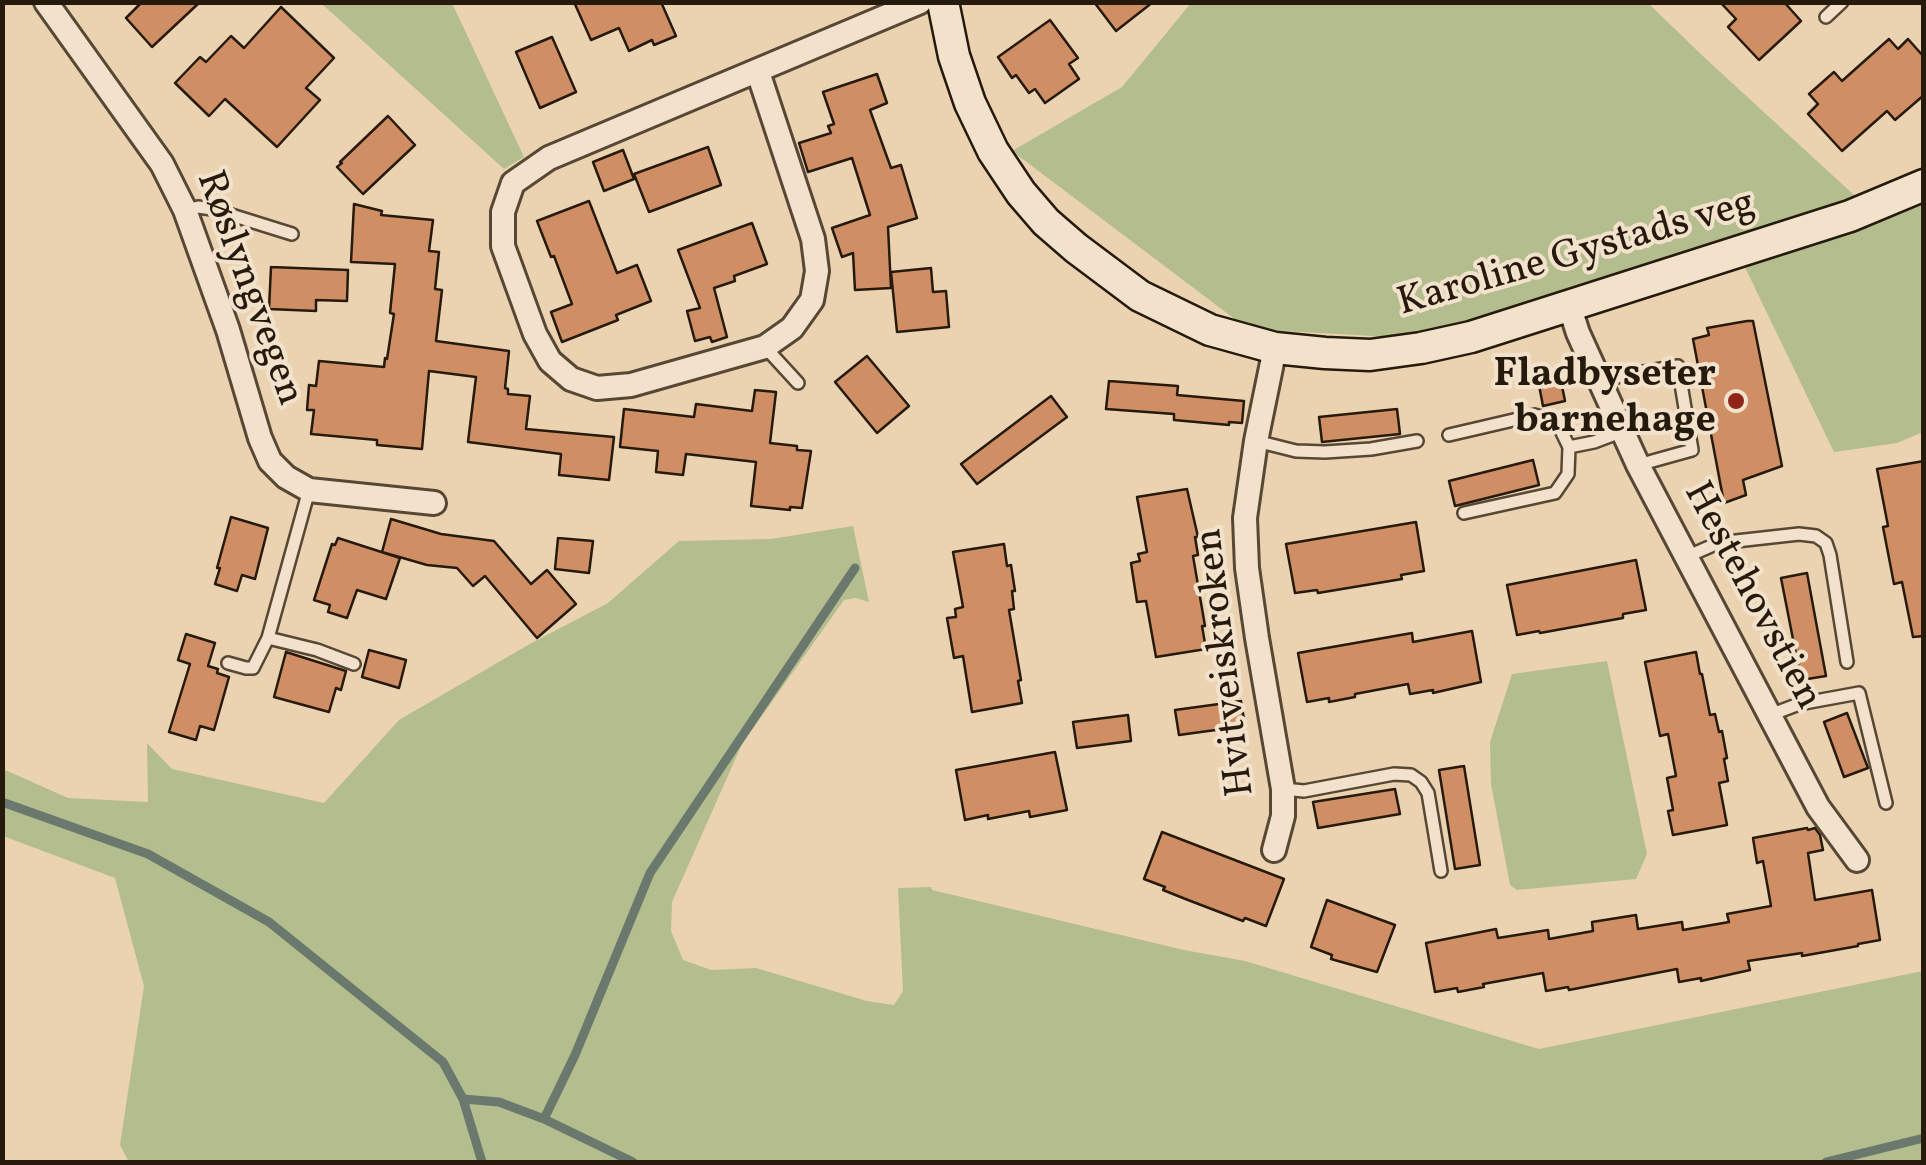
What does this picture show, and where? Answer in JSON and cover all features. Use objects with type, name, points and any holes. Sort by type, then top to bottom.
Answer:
[{"type":"street","name":"Røslyngvegen","points":[[46,2],[162,164],[185,210],[228,330],[260,438],[270,460],[286,477],[309,490]]},
{"type":"street","points":[[758,72],[813,240],[816,271],[812,300],[792,328],[765,347],[631,385],[597,388],[572,378],[550,361],[534,334],[504,246],[503,212],[513,183],[549,158],[920,2]]},
{"type":"street","name":"Karoline Gystads veg","points":[[943,2],[954,56],[970,102],[993,151],[1021,194],[1046,222],[1140,296],[1210,330],[1274,348],[1370,355],[1471,337],[1850,216],[1924,186]]},
{"type":"street","name":"Hestehovstien","points":[[1569,305],[1578,334],[1638,465],[1818,808],[1857,860]]},
{"type":"street","name":"Hvitveiskroken","points":[[1274,348],[1245,518],[1247,568],[1283,789],[1283,816],[1274,850]]},
{"type":"street","points":[[309,490],[434,504]]},
{"type":"lane","points":[[1826,17],[1842,2]]},
{"type":"lane","points":[[185,210],[212,209],[292,234]]},
{"type":"lane","points":[[765,347],[798,382]]},
{"type":"lane","points":[[1599,380],[1678,366],[1692,450],[1638,465]]},
{"type":"lane","points":[[1450,435],[1534,415],[1557,422],[1570,447],[1568,474],[1555,494],[1464,513]]},
{"type":"lane","points":[[1570,447],[1622,431]]},
{"type":"lane","points":[[1256,441],[1296,451],[1325,452],[1416,442]]},
{"type":"lane","points":[[228,663],[253,668],[268,638],[309,490]]},
{"type":"lane","points":[[1686,557],[1718,543],[1799,534],[1816,536],[1826,543],[1830,555],[1847,662]]},
{"type":"lane","points":[[268,638],[354,664]]},
{"type":"lane","points":[[1770,715],[1799,704],[1859,692],[1886,804]]},
{"type":"lane","points":[[1283,789],[1304,791],[1394,774],[1411,776],[1428,793],[1441,870]]},
{"type":"green space","points":[[321,3],[452,3],[524,157],[504,169]]},
{"type":"green space","points":[[1191,3],[1648,3],[1866,206],[1923,181],[1923,432],[1897,443],[1834,452],[1740,257],[1463,341],[1248,329],[1012,151],[1122,87]]},
{"type":"green space","points":[[853,526],[869,602],[844,600],[742,744],[672,902],[671,931],[683,960],[711,970],[756,968],[867,1001],[894,1005],[903,991],[898,888],[931,887],[1184,950],[1245,961],[1539,1049],[1923,971],[1923,1162],[129,1162],[120,1145],[144,986],[115,878],[3,836],[3,769],[68,798],[148,802],[147,743],[172,769],[324,803],[399,720],[608,603],[679,541],[771,539]]},
{"type":"green space","points":[[1607,661],[1647,854],[1636,879],[1517,890],[1510,885],[1491,784],[1490,742],[1512,674]]},
{"type":"building","points":[[142,2],[200,2],[152,47],[126,18]]},
{"type":"building","points":[[574,2],[661,2],[676,36],[654,45],[652,40],[629,51],[619,28],[591,40]]},
{"type":"building","points":[[1094,2],[1153,2],[1116,31]]},
{"type":"building","points":[[1720,2],[1784,2],[1801,21],[1759,60],[1728,27],[1736,19]]},
{"type":"building","points":[[281,7],[334,58],[306,88],[320,100],[277,147],[225,99],[209,116],[175,83],[200,57],[206,62],[231,36],[244,48]]},
{"type":"building","points":[[1050,20],[1078,58],[1069,64],[1079,79],[1045,103],[1035,89],[1029,93],[1016,75],[1012,78],[998,57]]},
{"type":"building","points":[[552,37],[576,92],[540,108],[516,52]]},
{"type":"building","points":[[1889,39],[1898,49],[1908,39],[1924,57],[1924,95],[1895,120],[1887,111],[1842,151],[1808,114],[1818,104],[1809,94],[1834,72],[1842,81]]},
{"type":"building","points":[[877,74],[887,103],[870,110],[891,168],[901,165],[917,218],[888,227],[891,288],[855,290],[853,253],[842,257],[832,228],[870,215],[852,158],[808,172],[799,143],[831,133],[828,126],[834,124],[823,92]]},
{"type":"building","points":[[388,116],[415,145],[363,194],[337,167]]},
{"type":"building","points":[[708,147],[721,185],[649,212],[634,174]]},
{"type":"building","points":[[623,150],[634,179],[604,191],[593,162]]},
{"type":"building","points":[[589,201],[617,273],[637,265],[651,301],[616,315],[618,320],[562,342],[551,312],[572,304],[537,221]]},
{"type":"building","points":[[354,204],[382,211],[381,215],[433,220],[429,251],[439,252],[435,289],[442,290],[436,341],[509,351],[505,388],[508,394],[530,396],[526,429],[614,437],[609,480],[559,475],[561,454],[468,442],[476,377],[429,371],[422,449],[311,434],[314,410],[307,410],[309,385],[316,386],[319,361],[384,367],[387,359],[394,314],[390,313],[395,264],[351,262]]},
{"type":"building","points":[[752,223],[767,264],[714,288],[727,337],[712,342],[710,337],[695,341],[687,311],[700,308],[678,250]]},
{"type":"building","points":[[271,267],[348,270],[347,301],[316,300],[316,311],[269,309]]},
{"type":"building","points":[[931,268],[933,292],[946,291],[949,327],[897,332],[891,272]]},
{"type":"building","points":[[1753,321],[1782,466],[1743,480],[1746,495],[1724,503],[1693,339],[1709,335],[1707,328]]},
{"type":"building","points":[[867,356],[909,406],[877,433],[835,382]]},
{"type":"building","points":[[1560,376],[1565,401],[1543,406],[1538,380]]},
{"type":"building","points":[[1109,381],[1178,386],[1177,395],[1244,401],[1242,423],[1174,420],[1174,414],[1106,409]]},
{"type":"building","points":[[755,390],[776,392],[770,443],[811,451],[802,508],[751,506],[756,462],[686,454],[683,475],[656,472],[658,451],[620,447],[624,409],[694,417],[696,404],[752,411]]},
{"type":"building","points":[[1051,396],[1067,417],[977,484],[961,464]]},
{"type":"building","points":[[1397,409],[1400,434],[1322,442],[1319,417]]},
{"type":"building","points":[[1533,460],[1539,485],[1455,506],[1449,481]]},
{"type":"building","points":[[1924,461],[1924,636],[1913,637],[1902,582],[1894,584],[1877,469]]},
{"type":"building","points":[[1187,489],[1198,537],[1198,555],[1193,556],[1206,649],[1156,657],[1146,601],[1137,602],[1131,563],[1140,561],[1138,554],[1147,552],[1137,497]]},
{"type":"building","points":[[231,517],[268,528],[255,579],[242,575],[237,591],[215,584]]},
{"type":"building","points":[[391,519],[441,534],[494,541],[531,584],[547,570],[576,604],[537,638],[485,576],[473,586],[457,568],[427,565],[382,552]]},
{"type":"building","points":[[1416,522],[1424,571],[1401,575],[1402,579],[1295,593],[1286,544]]},
{"type":"building","points":[[338,538],[400,558],[386,599],[357,590],[347,618],[328,612],[330,605],[314,600],[332,544]]},
{"type":"building","points":[[558,538],[593,541],[589,573],[555,569]]},
{"type":"building","points":[[1004,544],[1015,591],[1014,609],[1009,610],[1022,703],[972,712],[963,656],[954,658],[947,618],[956,617],[955,609],[963,607],[953,552]]},
{"type":"building","points":[[1636,560],[1646,610],[1623,614],[1623,618],[1517,635],[1507,585]]},
{"type":"building","points":[[1807,573],[1826,676],[1801,680],[1781,578]]},
{"type":"building","points":[[1472,631],[1481,682],[1410,694],[1408,684],[1329,702],[1329,698],[1307,702],[1298,653],[1412,633],[1413,642]]},
{"type":"building","points":[[186,634],[215,643],[208,666],[229,677],[214,730],[200,726],[196,740],[169,732],[190,664],[178,660]]},
{"type":"building","points":[[369,650],[406,660],[399,688],[362,677]]},
{"type":"building","points":[[286,652],[346,671],[329,712],[274,697]]},
{"type":"building","points":[[1696,652],[1710,715],[1715,714],[1719,732],[1722,731],[1727,758],[1724,759],[1728,781],[1719,783],[1727,825],[1673,835],[1667,778],[1676,776],[1668,734],[1660,736],[1645,662]]},
{"type":"building","points":[[1241,701],[1245,726],[1179,735],[1175,710]]},
{"type":"building","points":[[1847,713],[1868,768],[1844,777],[1824,722]]},
{"type":"building","points":[[1128,715],[1131,741],[1077,748],[1073,722]]},
{"type":"building","points":[[1055,752],[1067,810],[1030,817],[1029,811],[965,820],[956,770]]},
{"type":"building","points":[[1464,766],[1480,865],[1455,869],[1439,770]]},
{"type":"building","points":[[1395,789],[1400,814],[1318,828],[1313,802]]},
{"type":"building","points":[[1815,828],[1823,850],[1808,853],[1815,900],[1872,890],[1880,940],[1802,956],[1748,961],[1750,970],[1701,981],[1679,982],[1677,969],[1546,991],[1543,973],[1458,992],[1457,988],[1435,992],[1426,943],[1496,929],[1498,938],[1548,930],[1549,939],[1593,931],[1592,922],[1636,915],[1638,929],[1682,922],[1683,930],[1729,922],[1727,914],[1771,906],[1763,861],[1757,863],[1753,838]]},
{"type":"building","points":[[1162,832],[1284,879],[1266,926],[1188,900],[1144,879]]},
{"type":"building","points":[[1327,900],[1395,925],[1377,972],[1331,959],[1332,955],[1311,947]]},
{"type":"waterway","points":[[544,1119],[575,1055],[650,873],[855,568]]},
{"type":"waterway","points":[[2,802],[148,854],[269,922],[443,1062],[463,1099],[482,1162]]},
{"type":"waterway","points":[[463,1099],[499,1102],[633,1162]]},
{"type":"waterway","points":[[1826,1162],[1924,1138]]},
{"type":"place","name":"Fladbyseter barnehage","points":[[1736,401]]}]
